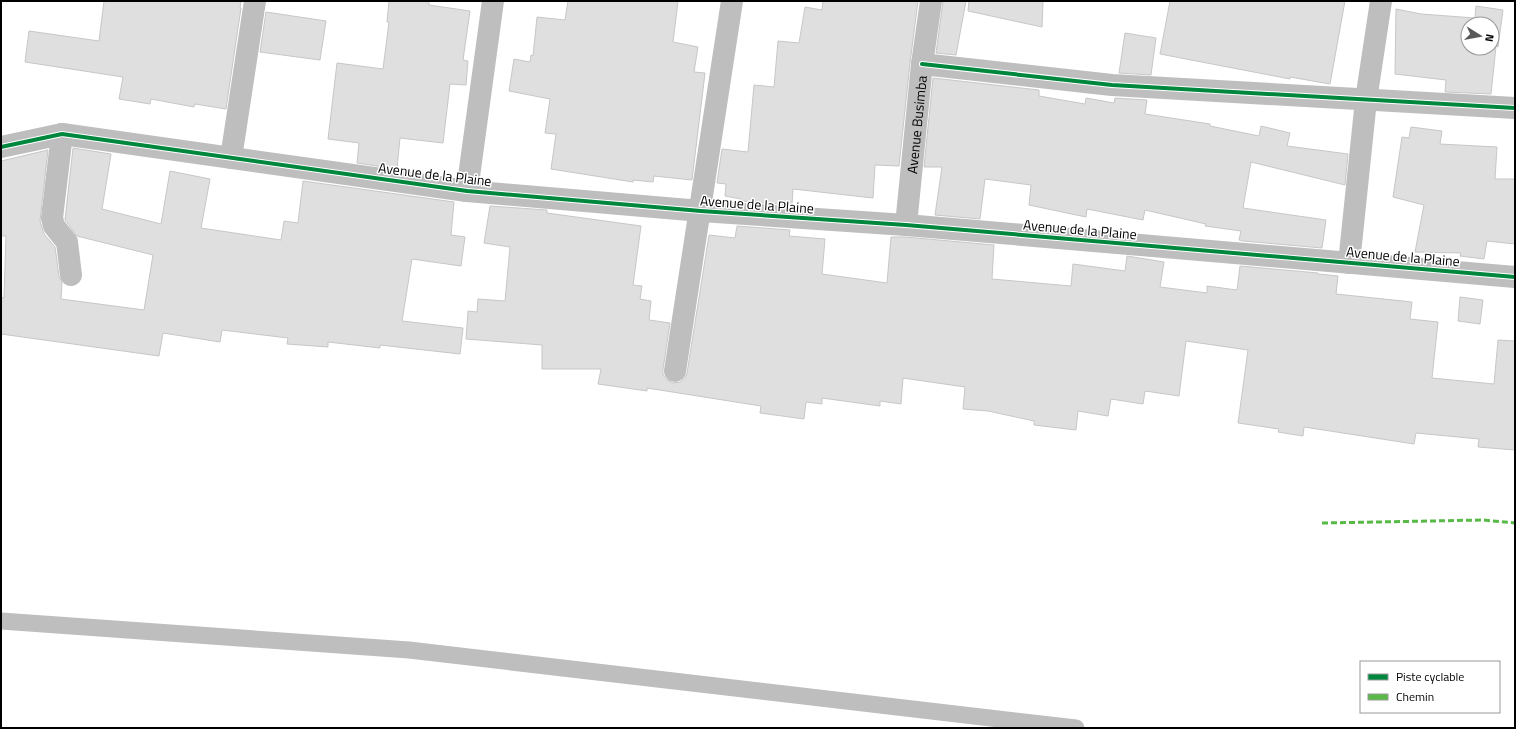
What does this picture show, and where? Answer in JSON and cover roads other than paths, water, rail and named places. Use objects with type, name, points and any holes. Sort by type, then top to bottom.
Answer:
[{"type":"street","points":[[231,158],[255,1]]},
{"type":"street","points":[[467,191],[493,1]]},
{"type":"street","points":[[675,371],[701,211],[732,1]]},
{"type":"street","name":"Avenue Busimba","points":[[906,225],[922,64],[931,1]]},
{"type":"street","points":[[1349,263],[1366,100],[1381,1]]},
{"type":"street","points":[[922,64],[1112,85],[1515,108]]},
{"type":"street","points":[[62,134],[52,218],[54,226],[67,242],[71,275]]},
{"type":"street","name":"Avenue de la Plaine","points":[[1,147],[62,134],[467,191],[701,211],[906,225],[1515,277]]},
{"type":"lane","points":[[1,621],[409,650],[1076,728]]}]
